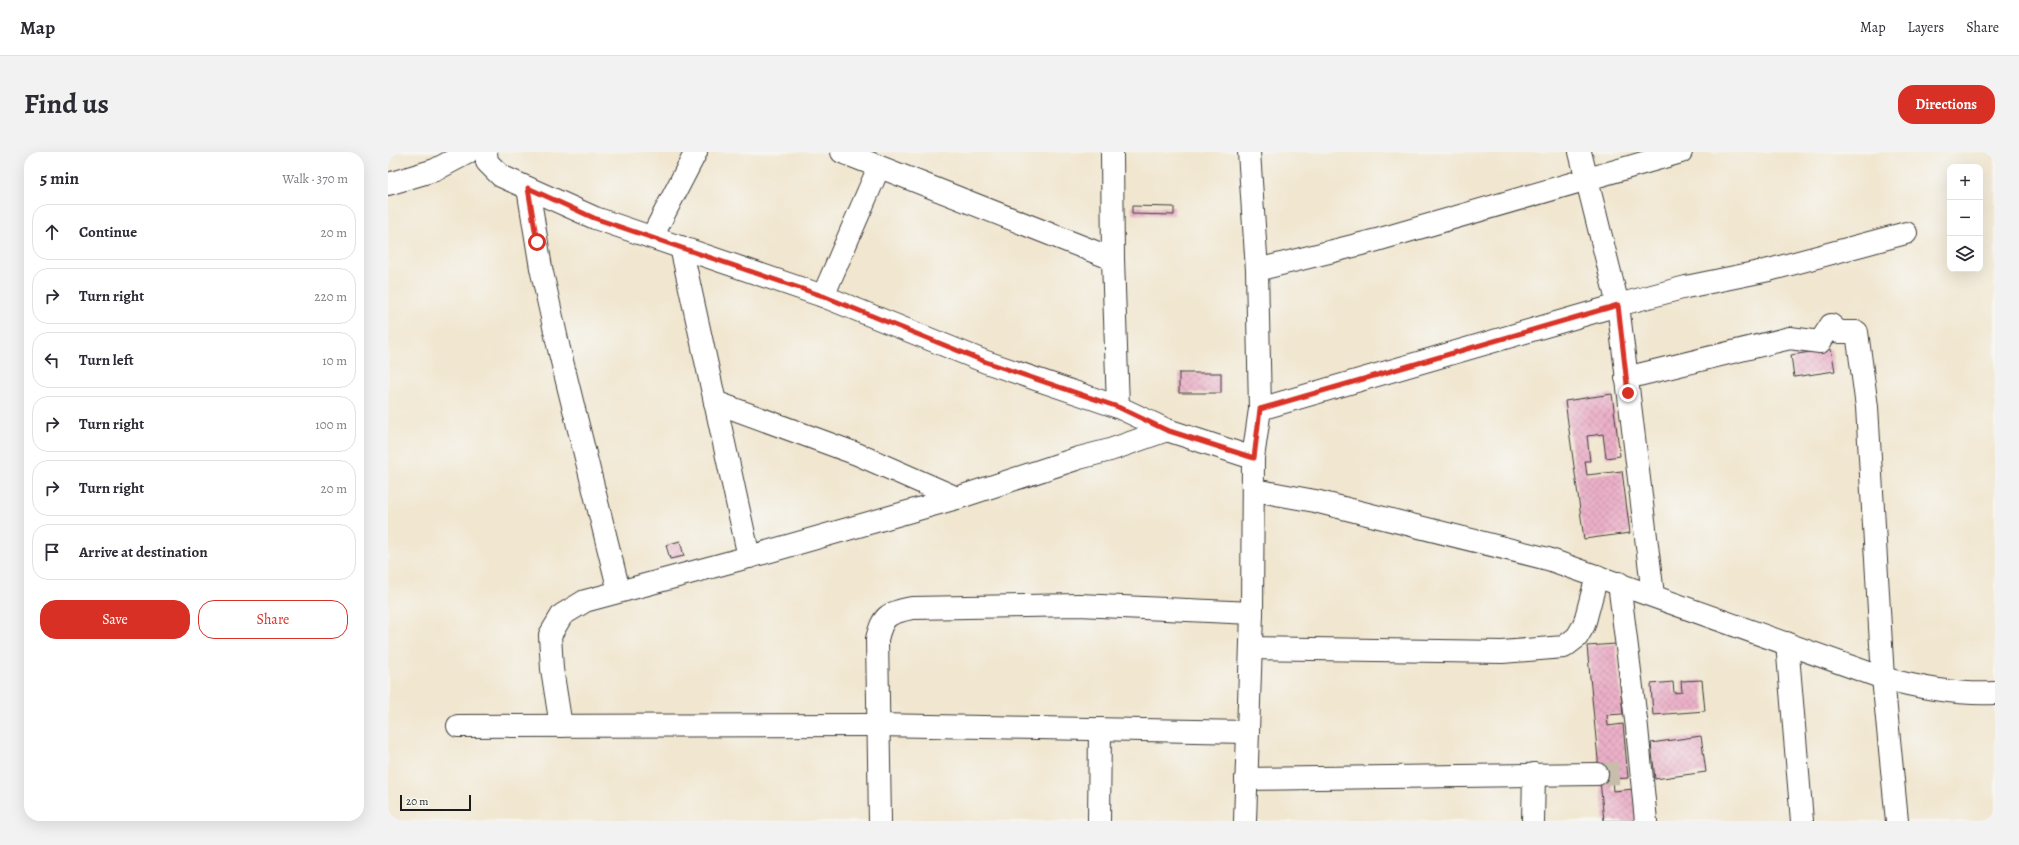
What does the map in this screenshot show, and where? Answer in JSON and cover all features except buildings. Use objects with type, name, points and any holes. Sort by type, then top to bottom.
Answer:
[{"type":"street","points":[[652,237],[696,152]]},
{"type":"street","points":[[842,152],[1113,259]]},
{"type":"street","points":[[1112,152],[1113,259],[1118,407]]},
{"type":"street","points":[[1245,821],[1252,613],[1254,458],[1260,409],[1257,270],[1249,152]]},
{"type":"street","points":[[1580,152],[1618,305],[1653,595]]},
{"type":"street","points":[[1257,270],[1377,240],[1681,152]]},
{"type":"street","points":[[388,184],[435,170],[477,155],[501,176],[594,218],[681,246],[823,296],[986,362],[1118,407],[1166,430],[1254,458]]},
{"type":"street","points":[[823,296],[879,167]]},
{"type":"street","points":[[528,188],[541,268],[559,349],[619,591]]},
{"type":"street","points":[[1260,409],[1618,305],[1686,287],[1769,270],[1906,232]]},
{"type":"street","points":[[681,246],[749,557]]},
{"type":"street","points":[[1626,378],[1790,338],[1820,342],[1831,325],[1839,332],[1857,332],[1867,407],[1883,678],[1897,821]]},
{"type":"street","points":[[715,402],[857,454],[958,498]]},
{"type":"street","points":[[560,726],[552,669],[550,635],[562,615],[585,601],[749,557],[958,498],[1079,458],[1110,450],[1166,430]]},
{"type":"street","points":[[1254,490],[1315,500],[1548,559],[1653,595],[1883,678],[1915,686],[1952,692],[1995,693]]},
{"type":"street","points":[[1251,648],[1502,652],[1564,647],[1577,638],[1584,625],[1597,576]]},
{"type":"street","points":[[1619,583],[1637,773],[1646,821]]},
{"type":"street","points":[[880,821],[877,725],[877,639],[882,622],[894,612],[912,608],[1080,605],[1252,613]]},
{"type":"street","points":[[1787,644],[1802,821]]},
{"type":"street","points":[[458,726],[877,725],[1248,732]]},
{"type":"street","points":[[1099,821],[1100,729]]},
{"type":"street","points":[[1532,821],[1534,774]]},
{"type":"street","points":[[1246,779],[1597,774]]},
{"type":"tunnel","points":[[1597,774],[1631,773]]},
{"type":"route","points":[[537,242],[528,188],[594,218],[681,246],[823,296],[986,362],[1118,407],[1166,430],[1254,458],[1260,409],[1618,305],[1628,393]]}]
